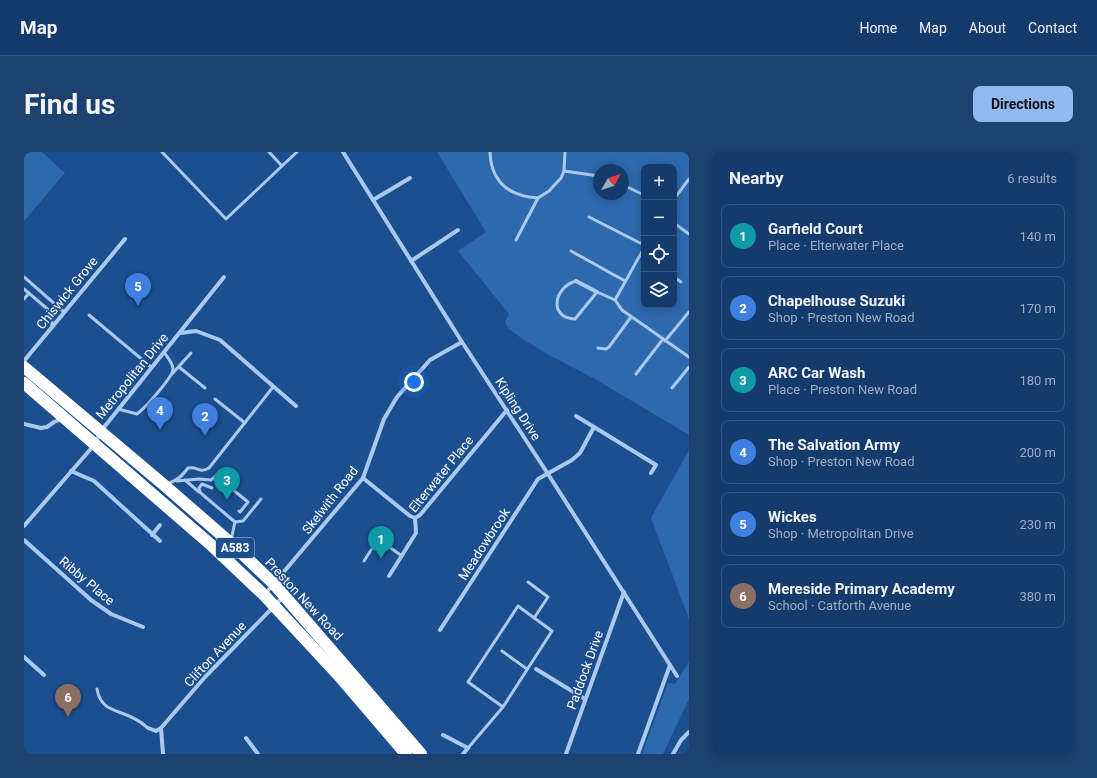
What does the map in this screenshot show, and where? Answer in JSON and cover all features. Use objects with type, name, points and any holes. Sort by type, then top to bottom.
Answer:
[{"type":"highway","name":"Preston New Road","points":[[24,367],[59,395],[62,413]]},
{"type":"highway","name":"Preston New Road","points":[[24,383],[62,413],[95,444],[210,544],[264,595],[341,678],[406,754]]},
{"type":"highway","name":"Preston New Road","points":[[62,413],[100,431],[230,543],[274,584],[421,754]]},
{"type":"street","name":"Kipling Drive","points":[[343,152],[462,342],[677,676]]},
{"type":"street","points":[[373,200],[410,178]]},
{"type":"street","points":[[411,261],[458,230]]},
{"type":"street","name":"Chiswick Grove","points":[[24,361],[125,238]]},
{"type":"street","name":"Metropolitan Drive","points":[[95,444],[100,431],[224,277]]},
{"type":"street","points":[[576,281],[597,292]]},
{"type":"street","name":"Metropolitan Drive","points":[[180,333],[196,331],[220,340],[296,406]]},
{"type":"street","name":"Skelwith Road","points":[[264,595],[363,478],[384,419],[397,397],[430,360],[462,342]]},
{"type":"street","name":"Elterwater Place","points":[[389,576],[416,533],[415,518],[420,514],[507,410]]},
{"type":"street","points":[[584,412],[578,417],[656,465],[651,473]]},
{"type":"street","points":[[24,424],[41,428],[48,427],[62,413]]},
{"type":"street","name":"Meadowbrook","points":[[440,630],[538,479],[572,460],[580,453],[594,427]]},
{"type":"street","points":[[24,526],[95,444]]},
{"type":"street","points":[[71,471],[94,481],[160,541]]},
{"type":"street","points":[[363,478],[410,516],[415,518]]},
{"type":"street","points":[[152,535],[160,525]]},
{"type":"street","name":"Ribby Place","points":[[24,540],[91,600],[112,614],[143,627]]},
{"type":"street","name":"Paddock Drive","points":[[566,754],[624,592]]},
{"type":"street","name":"Clifton Avenue","points":[[161,728],[206,677],[285,595]]},
{"type":"street","points":[[24,657],[44,675]]},
{"type":"street","points":[[638,754],[670,665]]},
{"type":"street","points":[[536,669],[586,699]]},
{"type":"street","points":[[148,728],[156,731],[161,728],[163,754]]},
{"type":"street","points":[[673,754],[681,740],[689,732]]},
{"type":"street","points":[[443,734],[468,748],[463,754]]},
{"type":"street","points":[[246,738],[258,754]]},
{"type":"lane","points":[[162,152],[226,219],[297,152]]},
{"type":"lane","points":[[269,152],[282,166]]},
{"type":"lane","points":[[490,152],[493,170],[498,180],[504,187],[521,195],[538,198]]},
{"type":"lane","points":[[516,240],[538,198],[549,191],[561,178],[564,171],[565,152]]},
{"type":"lane","points":[[564,171],[593,175]]},
{"type":"lane","points":[[677,195],[689,179]]},
{"type":"lane","points":[[629,187],[641,193]]},
{"type":"lane","points":[[589,217],[641,243]]},
{"type":"lane","points":[[677,225],[689,234]]},
{"type":"lane","points":[[571,251],[625,281]]},
{"type":"lane","points":[[614,300],[641,253]]},
{"type":"lane","points":[[24,277],[64,312]]},
{"type":"lane","points":[[677,279],[681,282]]},
{"type":"lane","points":[[576,281],[568,283],[558,294],[556,306],[560,313],[567,319],[575,319],[597,292],[614,300],[622,310],[631,317],[689,357]]},
{"type":"lane","points":[[24,289],[26,295],[51,312],[52,327]]},
{"type":"lane","points":[[636,374],[689,312]]},
{"type":"lane","points":[[89,315],[151,367]]},
{"type":"lane","points":[[598,348],[609,348],[631,317]]},
{"type":"lane","points":[[164,352],[172,366],[172,375]]},
{"type":"lane","points":[[118,409],[137,414],[144,408],[191,353]]},
{"type":"lane","points":[[179,367],[205,388]]},
{"type":"lane","points":[[672,388],[689,367]]},
{"type":"lane","points":[[176,481],[183,476],[188,468],[193,467],[200,471],[204,471],[210,468],[273,386]]},
{"type":"lane","points":[[215,399],[245,423]]},
{"type":"lane","points":[[164,485],[176,481],[199,479],[211,480],[216,476],[248,502],[240,512],[239,511]]},
{"type":"lane","points":[[186,480],[235,522],[243,521],[261,498]]},
{"type":"lane","points":[[203,495],[199,488],[202,484],[212,488]]},
{"type":"lane","points":[[230,543],[235,522]]},
{"type":"lane","points":[[364,561],[378,539],[402,556]]},
{"type":"lane","points":[[528,582],[548,597],[534,618]]},
{"type":"lane","points":[[468,748],[502,707],[552,631],[518,606],[468,682],[502,707]]},
{"type":"lane","points":[[502,651],[527,669]]},
{"type":"lane","points":[[97,688],[99,697],[105,705],[112,710],[135,719],[148,728]]},
{"type":"shaded area","points":[[24,152],[42,152],[65,173],[24,221]]},
{"type":"shaded area","points":[[437,152],[689,152],[689,435],[595,379],[549,355],[521,338],[508,328],[505,322],[509,314],[458,251],[486,232]]},
{"type":"shaded area","points":[[689,450],[689,619],[651,518]]},
{"type":"shaded area","points":[[689,662],[689,699],[663,754],[642,754],[668,683],[675,684]]},
{"type":"place","name":"Wickes","points":[[138,306]]},
{"type":"place","name":"The Salvation Army","points":[[160,430]]},
{"type":"place","name":"Chapelhouse Suzuki","points":[[205,436]]},
{"type":"place","name":"ARC Car Wash","points":[[227,500]]},
{"type":"place","name":"Garfield Court","points":[[381,559]]},
{"type":"place","name":"Mereside Primary Academy","points":[[68,717]]}]
